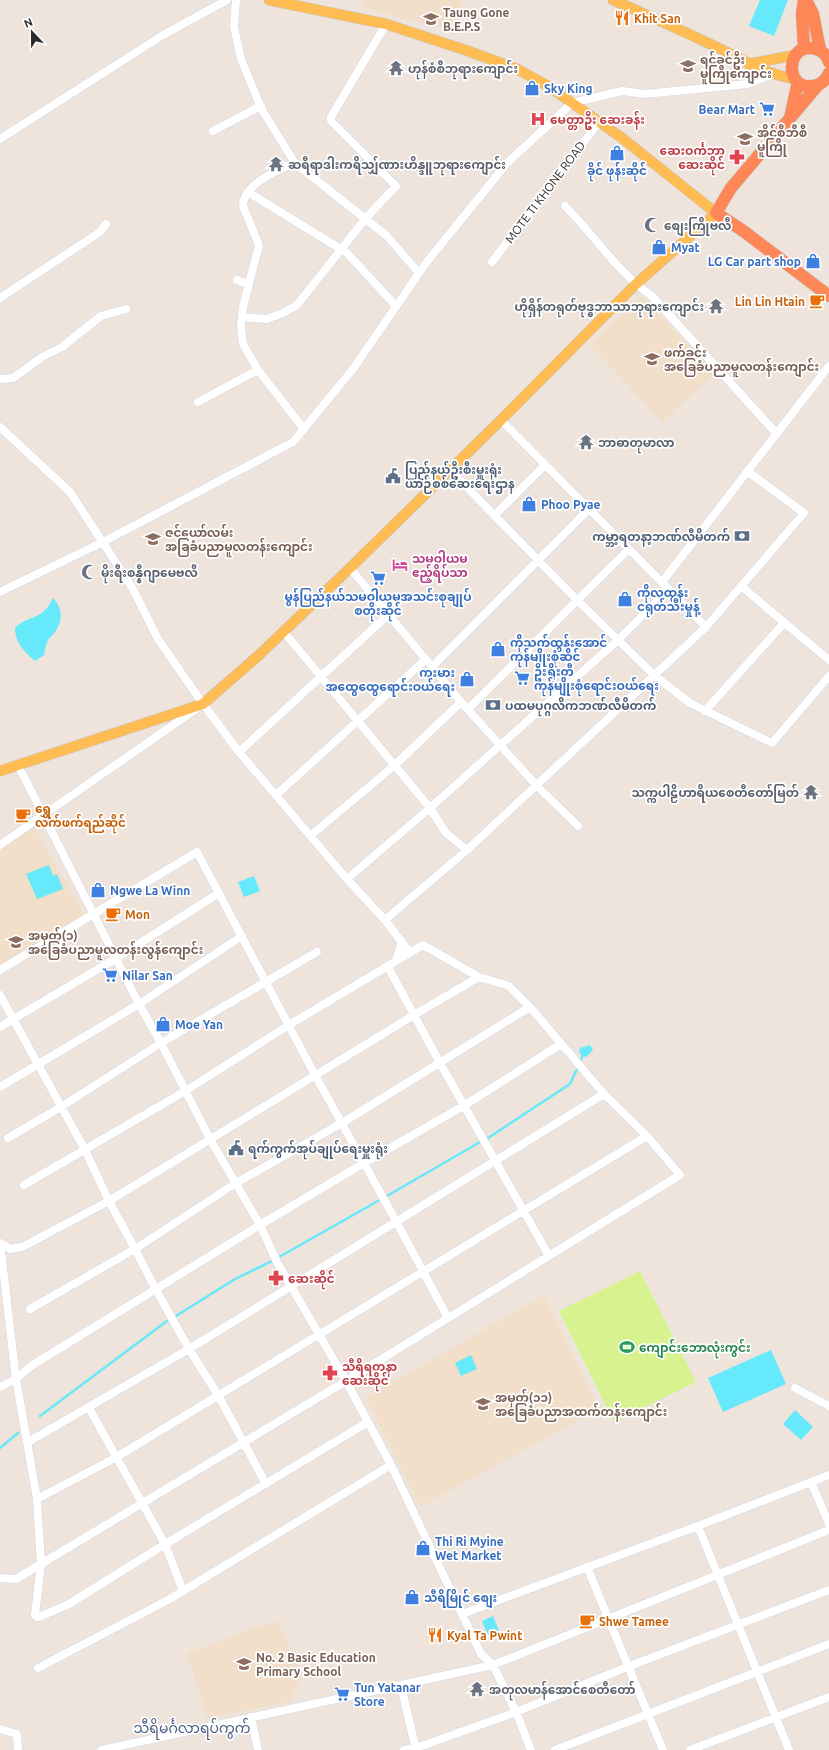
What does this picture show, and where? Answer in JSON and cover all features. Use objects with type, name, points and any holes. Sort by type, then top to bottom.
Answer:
[{"type":"highway","points":[[800,52],[802,14],[805,0]]},
{"type":"highway","points":[[805,0],[813,14],[825,53]]},
{"type":"highway","points":[[825,53],[809,48],[800,52],[792,63],[792,72],[797,81],[804,86],[811,87],[824,82],[829,73]]},
{"type":"highway","points":[[790,118],[797,81]]},
{"type":"highway","points":[[818,85],[731,188],[716,213],[742,230],[829,296]]},
{"type":"main road","points":[[0,771],[203,704],[284,632],[350,568],[501,420],[635,285],[716,213],[622,138],[548,86],[517,69],[386,24],[269,0]]},
{"type":"main road","points":[[613,0],[709,43],[748,64],[772,74],[797,81]]},
{"type":"main road","points":[[748,64],[800,52]]},
{"type":"street","points":[[0,140],[163,35],[227,0]]},
{"type":"street","points":[[236,0],[234,27],[241,59],[261,106],[295,162],[387,236],[419,273]]},
{"type":"street","points":[[242,317],[268,319],[297,305],[366,218],[396,185],[331,121],[331,117],[386,24]]},
{"type":"street","points":[[0,592],[103,542],[293,442],[354,369],[419,273],[507,163],[572,103],[622,91],[646,94],[747,84],[772,74]]},
{"type":"street","points":[[213,132],[261,106]]},
{"type":"street","name":"MOTE TI KHONE ROAD","points":[[492,262],[599,122]]},
{"type":"street","points":[[295,162],[265,176],[248,192],[243,202],[243,206],[259,245],[248,285],[242,317],[243,344],[258,370],[304,429]]},
{"type":"street","points":[[248,192],[342,250],[396,306]]},
{"type":"street","points":[[565,206],[582,223],[613,263],[635,285],[652,296],[776,433]]},
{"type":"street","points":[[0,298],[100,232],[106,224]]},
{"type":"street","points":[[237,280],[248,285]]},
{"type":"street","points":[[0,379],[13,378],[42,357],[62,347],[101,316],[126,309]]},
{"type":"street","points":[[662,582],[829,366]]},
{"type":"street","points":[[198,402],[258,370]]},
{"type":"street","points":[[501,420],[706,627]]},
{"type":"street","points":[[0,427],[70,492],[133,589],[158,639],[203,704],[239,752],[347,879],[384,920],[410,953]]},
{"type":"street","points":[[494,515],[545,465]]},
{"type":"street","points":[[450,470],[577,600],[655,676],[690,703],[772,743],[829,676]]},
{"type":"street","points":[[384,920],[467,850],[706,627],[804,513],[747,471]]},
{"type":"street","points":[[432,667],[589,509]]},
{"type":"street","points":[[468,709],[628,549]]},
{"type":"street","points":[[350,568],[461,702],[537,786],[578,826]]},
{"type":"street","points":[[741,586],[829,660]]},
{"type":"street","points":[[347,879],[430,808],[618,640],[669,589]]},
{"type":"street","points":[[239,752],[389,614]]},
{"type":"street","points":[[705,710],[784,623]]},
{"type":"street","points":[[284,632],[430,808],[446,833],[467,850]]},
{"type":"street","points":[[276,795],[425,660]]},
{"type":"street","points":[[310,836],[395,765],[461,702]]},
{"type":"street","points":[[0,845],[188,716],[203,704]]},
{"type":"street","points":[[18,766],[42,816],[139,1004],[187,1090],[210,1139],[260,1225],[275,1259],[346,1381],[391,1465],[481,1654],[493,1665],[516,1712],[531,1750]]},
{"type":"street","points":[[0,970],[94,915],[195,852],[198,853],[315,1075],[448,1318]]},
{"type":"street","points":[[0,1027],[116,958],[219,893]]},
{"type":"street","points":[[0,1087],[139,1004],[242,936]]},
{"type":"street","points":[[396,961],[402,942]]},
{"type":"street","points":[[0,1578],[16,1579],[346,1381],[680,1175],[646,1136],[604,1094],[530,1007],[509,986],[479,977],[423,945],[187,1090],[24,1185]]},
{"type":"street","points":[[8,1138],[61,1107],[162,1043],[317,952]]},
{"type":"street","points":[[388,967],[440,1063],[484,1138],[549,1256]]},
{"type":"street","points":[[0,1243],[10,1249],[22,1247],[109,1201],[479,977]]},
{"type":"street","points":[[0,995],[84,1150],[154,1288],[189,1349],[218,1394],[266,1484]]},
{"type":"street","points":[[30,1309],[135,1249],[236,1183],[342,1122],[530,1007]]},
{"type":"street","points":[[0,1387],[16,1379],[31,1366],[154,1288],[364,1163],[465,1105],[561,1044]]},
{"type":"street","points":[[28,1442],[189,1349],[604,1094]]},
{"type":"street","points":[[37,1499],[115,1458],[218,1394],[646,1136]]},
{"type":"street","points":[[0,1243],[16,1379],[37,1499],[41,1564],[35,1615],[39,1617],[69,1604],[165,1544],[368,1422]]},
{"type":"street","points":[[795,1388],[829,1406]]},
{"type":"street","points":[[89,1408],[115,1458],[165,1544],[183,1591]]},
{"type":"street","points":[[38,1668],[183,1591],[391,1465]]},
{"type":"street","points":[[462,1614],[698,1526],[829,1475]]},
{"type":"street","points":[[811,1482],[829,1524]]},
{"type":"street","points":[[698,1526],[789,1750]]},
{"type":"street","points":[[104,1750],[493,1665],[829,1530]]},
{"type":"street","points":[[587,1567],[627,1667],[663,1750]]},
{"type":"street","points":[[404,1750],[416,1749],[516,1712],[627,1667],[739,1626],[829,1590]]},
{"type":"street","points":[[555,1750],[829,1644]]},
{"type":"street","points":[[401,1686],[416,1749]]},
{"type":"street","points":[[690,1750],[829,1697]]},
{"type":"street","points":[[251,1717],[258,1750]]},
{"type":"street","points":[[0,1729],[17,1734],[18,1750]]},
{"type":"shaded area","name":"Taung Gone B.E.P.S","points":[[363,0],[463,0],[450,30],[364,8]]},
{"type":"shaded area","name":"ဖက်ခင်း အခြေခံပညာမူလတန်းကျောင်း","points":[[641,296],[715,372],[663,422],[589,345]]},
{"type":"shaded area","points":[[33,826],[85,916],[0,965],[0,848]]},
{"type":"shaded area","name":"အမှတ်(၁၁) အခြေခံပညာအထက်တန်းကျောင်း","points":[[544,1295],[600,1409],[420,1507],[366,1398]]},
{"type":"shaded area","name":"No. 2 Basic Education Primary School","points":[[277,1620],[303,1674],[290,1702],[207,1718],[187,1653]]},
{"type":"green space","name":"ကျောင်းဘောလုံးကွင်း","points":[[640,1271],[696,1382],[614,1422],[559,1311]]},
{"type":"water","points":[[760,0],[788,0],[774,36],[749,26]]},
{"type":"water","points":[[53,598],[59,606],[61,619],[58,628],[48,640],[44,655],[35,661],[27,654],[18,642],[15,628],[22,622],[43,612]]},
{"type":"water","points":[[49,865],[53,876],[57,874],[63,889],[37,899],[26,874]]},
{"type":"water","points":[[254,876],[260,891],[244,897],[238,882]]},
{"type":"water","points":[[590,1045],[593,1050],[586,1057],[581,1055],[579,1051],[580,1048]]},
{"type":"water","points":[[771,1350],[786,1384],[723,1412],[708,1378]]},
{"type":"water","points":[[471,1355],[477,1369],[461,1376],[455,1363]]},
{"type":"water","points":[[795,1410],[813,1427],[801,1440],[783,1424]]},
{"type":"water","points":[[493,1616],[499,1631],[488,1635],[482,1621]]},
{"type":"waterway","points":[[580,1062],[583,1055]]},
{"type":"waterway","points":[[488,1138],[570,1084],[578,1067]]},
{"type":"waterway","points":[[387,1196],[480,1142]]},
{"type":"waterway","points":[[176,1316],[235,1279],[272,1261],[378,1201]]},
{"type":"waterway","points":[[40,1416],[167,1321]]},
{"type":"waterway","points":[[0,1448],[18,1433]]},
{"type":"place","name":"Khit San","points":[[622,18]]},
{"type":"place","name":"Taung Gone B.E.P.S","points":[[431,19]]},
{"type":"place","name":"ရင်ခွင်ဦး မူကြိုကျောင်း","points":[[688,66]]},
{"type":"place","name":"ဟုန်စံစီဘုရားကျောင်း","points":[[396,68]]},
{"type":"place","name":"Sky King","points":[[532,88]]},
{"type":"place","name":"Bear Mart","points":[[767,109]]},
{"type":"place","name":"မေတ္တာဦး ဆေးခန်း","points":[[538,119]]},
{"type":"place","name":"အိုင်စီဘီစီ မူကြို","points":[[745,139]]},
{"type":"place","name":"ခိုင် ဖုန်းဆိုင်","points":[[617,153]]},
{"type":"place","name":"ဆေးဝင်္ကဘာ ဆေးဆိုင်","points":[[737,157]]},
{"type":"place","name":"ဆရီရာဒါးကရိသျှ်ဏားဟိန္ဒူဘုရားကျောင်း","points":[[276,164]]},
{"type":"place","name":"စျေးကြိုဗလီ","points":[[652,225]]},
{"type":"place","name":"Myat","points":[[659,247]]},
{"type":"place","name":"LG Car part shop","points":[[813,261]]},
{"type":"place","name":"Lin Lin Htain","points":[[817,301]]},
{"type":"place","name":"ဟိုရှိန်တရုတ်ဗုဒ္ဓဘာသာဘုရားကျောင်း","points":[[716,306]]},
{"type":"place","name":"ဖက်ခင်း အခြေခံပညာမူလတန်းကျောင်း","points":[[652,359]]},
{"type":"place","name":"ဘာဓာတုမာလာ","points":[[586,442]]},
{"type":"place","name":"ပြည်နယ်ဦးစီးမှူးရုံး ယာဉ်စစ်ဆေးရေးဌာန","points":[[393,476]]},
{"type":"place","name":"Phoo Pyae","points":[[529,504]]},
{"type":"place","name":"ကမ္ဘာ့ရတနာ့ဘဏ်လီမိတက်","points":[[742,536]]},
{"type":"place","name":"ဇင်ယော်လမ်း အခြခံပညာမူလတန်းကျောင်း","points":[[153,539]]},
{"type":"place","name":"သမဝါယမ ဧည့်ရိပ်သာ","points":[[400,565]]},
{"type":"place","name":"မိုးရီးစန္နီဂျာမေဗလီ","points":[[89,572]]},
{"type":"place","name":"မွန်ပြည်နယ်သမဝါယမအသင်းစုချုပ် စတိုးဆိုင်","points":[[378,578]]},
{"type":"place","name":"ကိုလှထွန်း ငရုတ်သီးမှုန့်","points":[[625,599]]},
{"type":"place","name":"ကိုသက်ထွန်းအောင် ကုန်မျိုးစုံဆိုင်","points":[[498,649]]},
{"type":"place","name":"ဦးရှိုးတီ ကုန်မျိုးစုံရောင်းဝယ်ရေး","points":[[522,678]]},
{"type":"place","name":"ကူးမား အထွေထွေရောင်းဝယ်ရေး","points":[[467,679]]},
{"type":"place","name":"ပထမပုဂ္ဂလိကဘဏ်လီမိတက်","points":[[493,705]]},
{"type":"place","name":"သက္ကပါဠိဟာရိယစေတီတော်မြတ်","points":[[811,792]]},
{"type":"place","name":"ရွှေ လက်ဖက်ရည်ဆိုင်","points":[[23,815]]},
{"type":"place","name":"Ngwe La Winn","points":[[98,890]]},
{"type":"place","name":"Mon","points":[[113,914]]},
{"type":"place","name":"အမှတ်(၁) အခြေခံပညာမူလတန်းလွန်ကျောင်း","points":[[16,942]]},
{"type":"place","name":"Nilar San","points":[[110,975]]},
{"type":"place","name":"Moe Yan","points":[[163,1024]]},
{"type":"place","name":"ရက်ကွက်အုပ်ချုပ်ရေးမှူးရုံး","points":[[236,1148]]},
{"type":"place","name":"ဆေးဆိုင်","points":[[276,1278]]},
{"type":"place","name":"ကျောင်းဘောလုံးကွင်း","points":[[627,1347]]},
{"type":"place","name":"သီရိရတနာ ဆေးဆိုင်","points":[[330,1373]]},
{"type":"place","name":"အမှတ်(၁၁) အခြေခံပညာအထက်တန်းကျောင်း","points":[[483,1404]]},
{"type":"place","name":"Thi Ri Myine Wet Market","points":[[423,1548]]},
{"type":"place","name":"သီရိမြိုင် စျေး","points":[[412,1597]]},
{"type":"place","name":"Shwe Tamee","points":[[587,1621]]},
{"type":"place","name":"Kyal Ta Pwint","points":[[435,1635]]},
{"type":"place","name":"No. 2 Basic Education Primary School","points":[[244,1664]]},
{"type":"place","name":"အတုလမာန်အောင်စေတီတော်","points":[[477,1689]]},
{"type":"place","name":"Tun Yatanar Store","points":[[342,1694]]},
{"type":"district","name":"သီရိမင်္ဂလာရပ်ကွက်","points":[[192,1728]]}]
